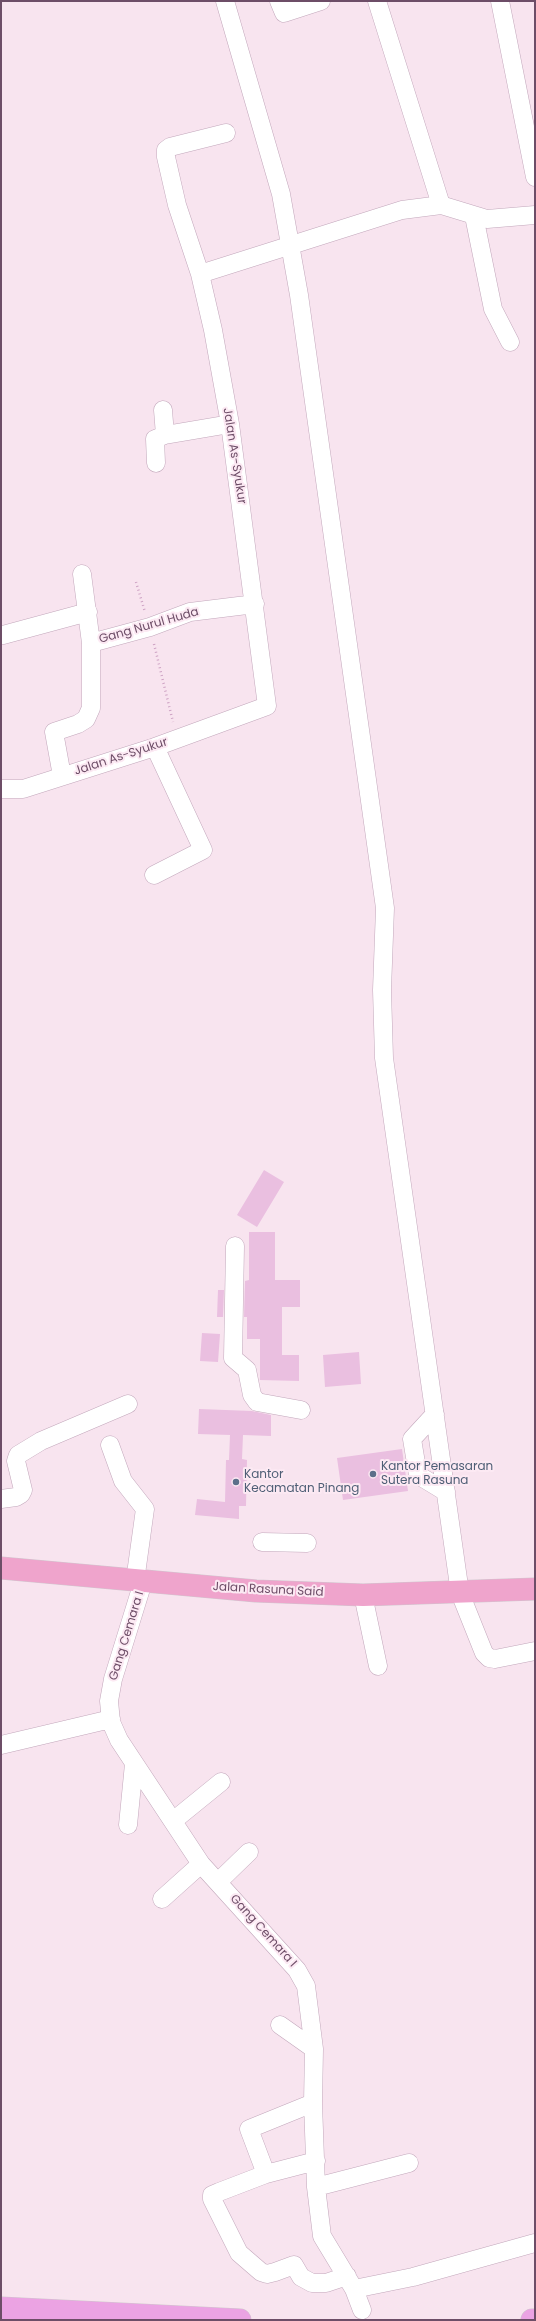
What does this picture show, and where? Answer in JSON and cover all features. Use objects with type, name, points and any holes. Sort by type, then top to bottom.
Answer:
[{"type":"highway","points":[[1,2308],[240,2320]]},
{"type":"main road","name":"Jalan Rasuna Said","points":[[1,1568],[218,1589],[363,1595],[460,1593],[535,1589]]},
{"type":"street","points":[[225,1],[281,194],[299,295],[385,908],[382,990],[384,1058],[460,1593],[484,1653],[489,1658],[495,1660],[535,1651]]},
{"type":"street","points":[[279,1],[284,13],[321,1]]},
{"type":"street","points":[[378,1],[441,205]]},
{"type":"street","points":[[500,1],[535,177]]},
{"type":"street","name":"Jalan As-Syukur","points":[[1,789],[23,789],[155,747],[267,706],[255,604],[230,424],[213,330],[200,274],[177,205],[166,157],[166,150],[170,147],[226,133]]},
{"type":"street","points":[[200,274],[402,210],[441,205],[474,216],[498,219],[535,215]]},
{"type":"street","points":[[474,216],[493,308],[510,342]]},
{"type":"street","points":[[163,410],[165,435]]},
{"type":"street","points":[[156,463],[155,439],[165,435],[230,424]]},
{"type":"street","points":[[62,776],[54,732],[78,724],[86,719],[91,708],[91,643],[82,574]]},
{"type":"street","name":"Gang Nurul Huda","points":[[91,643],[150,627],[190,612],[255,604]]},
{"type":"street","points":[[3,635],[88,612]]},
{"type":"street","points":[[154,875],[203,850],[155,747]]},
{"type":"street","points":[[235,1246],[233,1358],[247,1370],[252,1395],[257,1402],[301,1410]]},
{"type":"street","points":[[1,1499],[16,1497],[21,1494],[23,1490],[16,1460],[18,1454],[41,1441],[128,1404]]},
{"type":"street","points":[[435,1414],[412,1439],[418,1475],[446,1492]]},
{"type":"street","name":"Gang Cemara I","points":[[110,1445],[123,1481],[145,1509],[139,1581],[113,1679],[109,1701],[111,1719],[119,1740],[201,1864],[302,1978],[306,1986],[314,2048],[313,2103],[316,2187],[322,2236],[350,2282],[362,2310]]},
{"type":"street","points":[[262,1542],[307,1542]]},
{"type":"street","points":[[363,1595],[378,1666]]},
{"type":"street","points":[[1,1745],[111,1719]]},
{"type":"street","points":[[128,1825],[134,1764]]},
{"type":"street","points":[[173,1821],[220,1782]]},
{"type":"street","points":[[218,1882],[249,1852]]},
{"type":"street","points":[[162,1899],[201,1864]]},
{"type":"street","points":[[280,2025],[314,2048]]},
{"type":"street","points":[[266,2174],[249,2129],[313,2103]]},
{"type":"street","points":[[316,2161],[266,2174],[212,2195],[214,2203],[239,2253],[257,2269],[267,2274],[294,2265],[301,2276],[312,2283],[350,2282],[413,2276],[535,2243]]},
{"type":"street","points":[[316,2187],[409,2163]]},
{"type":"path","points":[[136,582],[150,627],[177,739]]},
{"type":"building","points":[[264,1170],[284,1182],[257,1227],[237,1215]]},
{"type":"building","points":[[249,1232],[275,1232],[275,1280],[300,1280],[300,1307],[282,1307],[282,1355],[299,1355],[299,1381],[260,1380],[260,1339],[247,1339],[247,1317],[244,1317],[245,1281],[249,1280]]},
{"type":"building","points":[[218,1290],[224,1290],[223,1317],[217,1317]]},
{"type":"building","points":[[202,1333],[220,1334],[218,1362],[200,1361]]},
{"type":"building","points":[[359,1352],[361,1384],[325,1387],[323,1355]]},
{"type":"building","name":"Kantor Kecamatan Pinang","points":[[199,1409],[252,1411],[271,1415],[271,1436],[243,1435],[242,1459],[247,1460],[246,1506],[239,1506],[239,1519],[195,1515],[197,1499],[225,1502],[226,1460],[229,1460],[230,1435],[198,1434]]},
{"type":"building","name":"Kantor Pemasaran Sutera Rasuna","points":[[402,1449],[408,1491],[343,1500],[337,1458]]},
{"type":"place","name":"Kantor Pemasaran Sutera Rasuna","points":[[373,1474]]},
{"type":"place","name":"Kantor Kecamatan Pinang","points":[[236,1482]]}]
